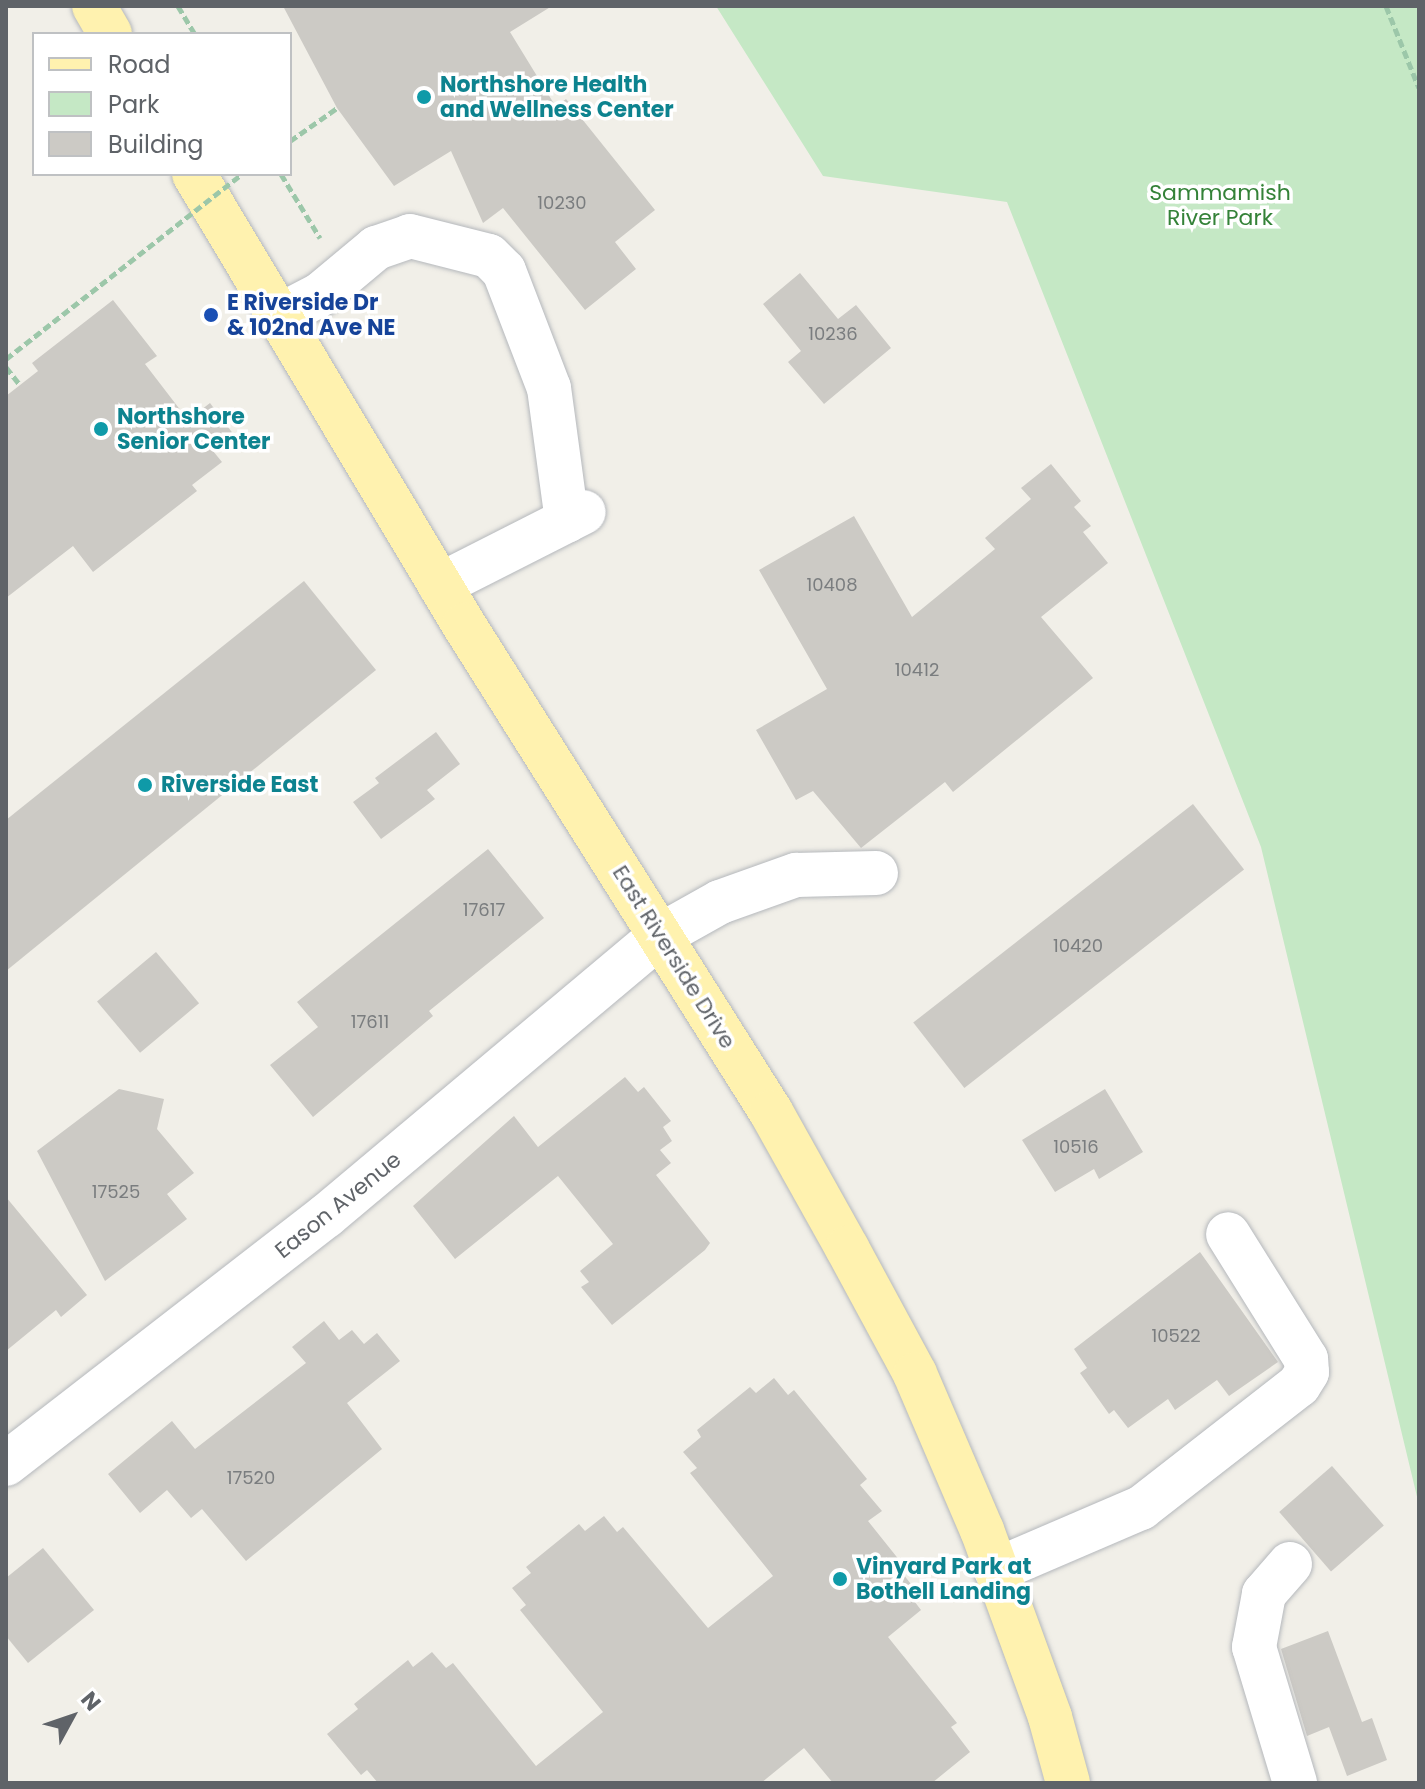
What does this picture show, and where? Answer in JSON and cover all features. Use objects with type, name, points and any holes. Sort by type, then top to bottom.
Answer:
[{"type":"main road","points":[[94,6],[109,32]]},
{"type":"main road","name":"East Riverside Drive","points":[[195,176],[440,585],[771,1112],[915,1374],[996,1570],[1050,1717],[1068,1783]]},
{"type":"street","points":[[279,316],[344,276],[376,248],[410,236],[489,256],[504,271],[549,388],[575,516],[440,585]]},
{"type":"street","name":"Eason Avenue","points":[[6,1464],[326,1216],[661,935],[720,902],[796,875],[876,873]]},
{"type":"street","points":[[996,1570],[1141,1508],[1299,1385],[1307,1372],[1306,1359],[1228,1234]]},
{"type":"street","points":[[1290,1564],[1264,1594],[1254,1647],[1295,1783]]},
{"type":"path","points":[[178,6],[194,32]]},
{"type":"path","points":[[1386,6],[1419,88]]},
{"type":"path","points":[[292,140],[337,108]]},
{"type":"path","points":[[6,359],[239,176]]},
{"type":"path","points":[[282,176],[344,276]]},
{"type":"path","points":[[6,367],[20,385]]},
{"type":"green space","name":"Sammamish River Park","points":[[716,6],[1419,6],[1419,1505],[1261,847],[1007,202],[823,176]]},
{"type":"building","points":[[283,6],[552,6],[510,32],[556,107],[566,99],[655,210],[615,242],[636,269],[585,310],[503,208],[483,223],[451,151],[394,186],[337,108]]},
{"type":"building","points":[[800,273],[838,319],[856,305],[891,348],[824,404],[788,362],[801,351],[763,304]]},
{"type":"building","name":"Northshore Senior Center","points":[[113,300],[157,356],[145,364],[188,420],[210,403],[234,435],[213,451],[222,462],[192,485],[197,491],[93,572],[73,546],[6,598],[6,396],[38,371],[32,363]]},
{"type":"building","points":[[1051,464],[1081,501],[1074,507],[1091,526],[1083,532],[1108,563],[1041,617],[1093,678],[953,792],[945,782],[861,848],[813,791],[796,800],[756,730],[827,689],[759,570],[854,516],[912,617],[995,549],[985,538],[1031,499],[1021,488]]},
{"type":"building","name":"Riverside East","points":[[304,581],[376,670],[6,971],[6,820]]},
{"type":"building","points":[[436,732],[460,764],[427,790],[435,799],[381,839],[353,802],[379,783],[375,778]]},
{"type":"building","points":[[1193,804],[1244,869],[964,1088],[913,1023]]},
{"type":"building","points":[[488,849],[544,918],[429,1011],[433,1016],[313,1117],[270,1065],[318,1027],[297,1002]]},
{"type":"building","points":[[156,952],[199,1003],[140,1053],[97,1001]]},
{"type":"building","points":[[625,1077],[638,1092],[644,1087],[671,1121],[663,1127],[672,1141],[660,1150],[671,1163],[656,1175],[710,1243],[705,1250],[612,1325],[581,1287],[589,1282],[580,1271],[613,1244],[558,1176],[455,1259],[413,1206],[514,1116],[538,1147]]},
{"type":"building","points":[[119,1089],[164,1099],[157,1129],[194,1173],[167,1194],[187,1219],[105,1281],[37,1151]]},
{"type":"building","points":[[1105,1089],[1143,1152],[1099,1179],[1094,1169],[1055,1192],[1022,1140]]},
{"type":"building","points":[[6,1197],[87,1295],[61,1317],[56,1310],[6,1351]]},
{"type":"building","points":[[1200,1252],[1278,1362],[1229,1396],[1217,1380],[1175,1410],[1168,1399],[1128,1428],[1114,1410],[1109,1414],[1080,1373],[1087,1368],[1074,1349]]},
{"type":"building","points":[[324,1321],[339,1340],[352,1330],[364,1344],[377,1333],[400,1361],[347,1403],[382,1449],[246,1561],[202,1509],[191,1518],[167,1490],[140,1513],[108,1474],[172,1421],[195,1449],[306,1363],[292,1347]]},
{"type":"building","name":"Vinyard Park at Bothell Landing","points":[[774,1378],[788,1395],[794,1390],[867,1479],[860,1485],[882,1511],[868,1521],[904,1566],[900,1570],[914,1588],[908,1593],[921,1610],[888,1637],[957,1723],[951,1727],[970,1752],[932,1783],[833,1783],[804,1748],[761,1783],[378,1783],[367,1770],[361,1775],[327,1734],[358,1709],[354,1704],[408,1660],[413,1667],[432,1652],[446,1668],[453,1663],[536,1766],[603,1712],[520,1610],[526,1605],[512,1588],[531,1573],[526,1567],[579,1524],[585,1531],[604,1516],[617,1532],[623,1527],[708,1628],[773,1576],[690,1473],[697,1468],[683,1452],[701,1437],[697,1430],[750,1387],[756,1393]]},
{"type":"building","points":[[1332,1466],[1384,1526],[1331,1572],[1279,1512]]},
{"type":"building","points":[[43,1548],[94,1610],[28,1663],[6,1636],[6,1578]]},
{"type":"building","points":[[1328,1631],[1362,1722],[1372,1718],[1387,1760],[1347,1776],[1329,1727],[1307,1736],[1281,1649]]},
{"type":"place","name":"Northshore Health and Wellness Center","points":[[424,97]]},
{"type":"place","name":"E Riverside Dr & 102nd Ave NE","points":[[211,315]]},
{"type":"place","name":"Northshore Senior Center","points":[[101,429]]},
{"type":"place","name":"Riverside East","points":[[145,785]]},
{"type":"place","name":"Vinyard Park at Bothell Landing","points":[[840,1579]]}]
